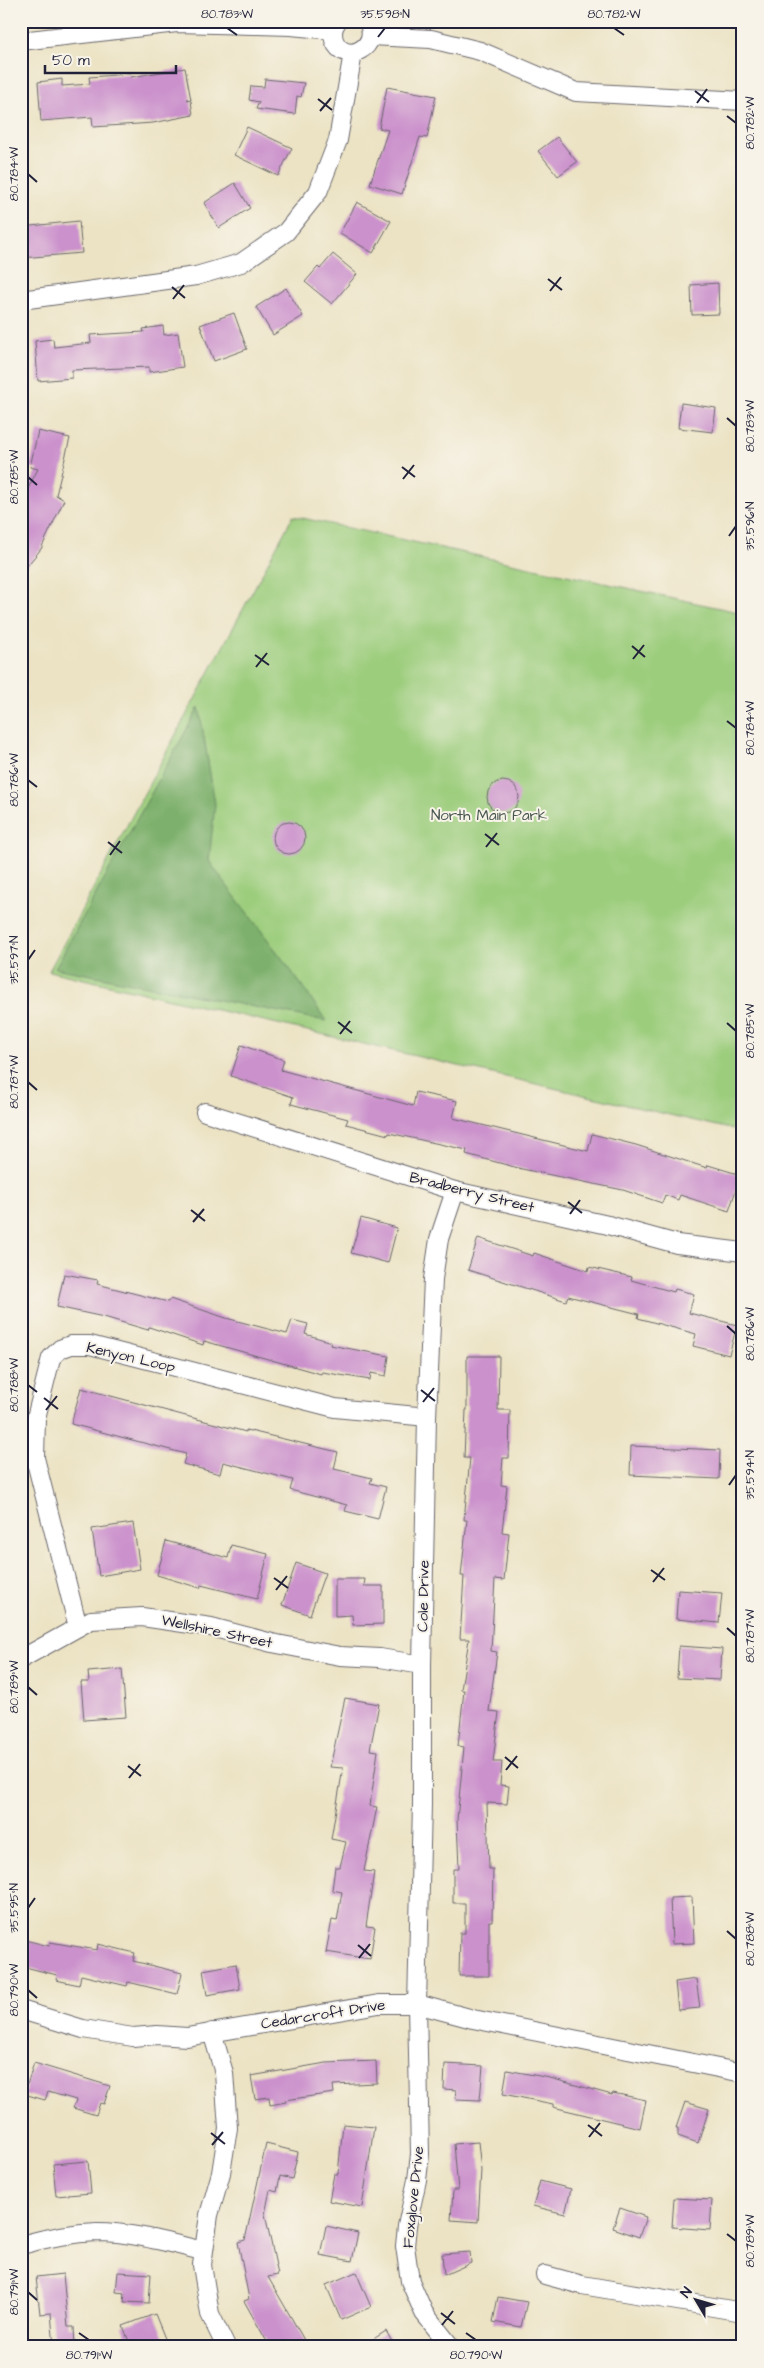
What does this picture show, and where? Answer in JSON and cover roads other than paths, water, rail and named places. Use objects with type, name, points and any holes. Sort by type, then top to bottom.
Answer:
[{"type":"street","points":[[21,41],[177,23],[335,26],[333,37],[340,49],[352,53],[365,48],[369,29],[431,39],[480,51],[576,92],[743,101]]},
{"type":"street","points":[[21,300],[196,276],[241,263],[286,232],[318,192],[338,140],[352,53]]},
{"type":"street","name":"Bradberry Street","points":[[205,1112],[455,1191],[608,1225],[676,1244],[743,1252]]},
{"type":"street","name":"Cole Drive","points":[[417,2004],[422,1805],[422,1665],[427,1417],[433,1279],[439,1239],[455,1191]]},
{"type":"street","name":"Kenyon Loop","points":[[78,1627],[35,1458],[36,1418],[39,1400],[51,1358],[60,1349],[71,1345],[90,1345],[335,1408],[427,1417]]},
{"type":"street","name":"Wellshire Street","points":[[21,1659],[91,1620],[142,1617],[211,1627],[272,1643],[340,1656],[380,1658],[422,1665]]},
{"type":"street","name":"Cedarcroft Drive","points":[[21,2010],[83,2029],[133,2037],[157,2035],[187,2036],[379,2004],[417,2004],[473,2019],[743,2073]]},
{"type":"street","name":"Foxglove Drive","points":[[417,2004],[420,2154],[417,2180],[407,2226],[406,2246],[410,2281],[424,2313],[451,2347]]},
{"type":"street","points":[[212,2032],[224,2073],[228,2128],[221,2173],[209,2215],[202,2265],[210,2314],[226,2347]]},
{"type":"street","points":[[21,2245],[56,2235],[98,2232],[141,2237],[203,2251]]},
{"type":"street","points":[[545,2275],[582,2285],[743,2312]]},
{"type":"park label","name":"North Main Park","points":[[489,815]]}]
